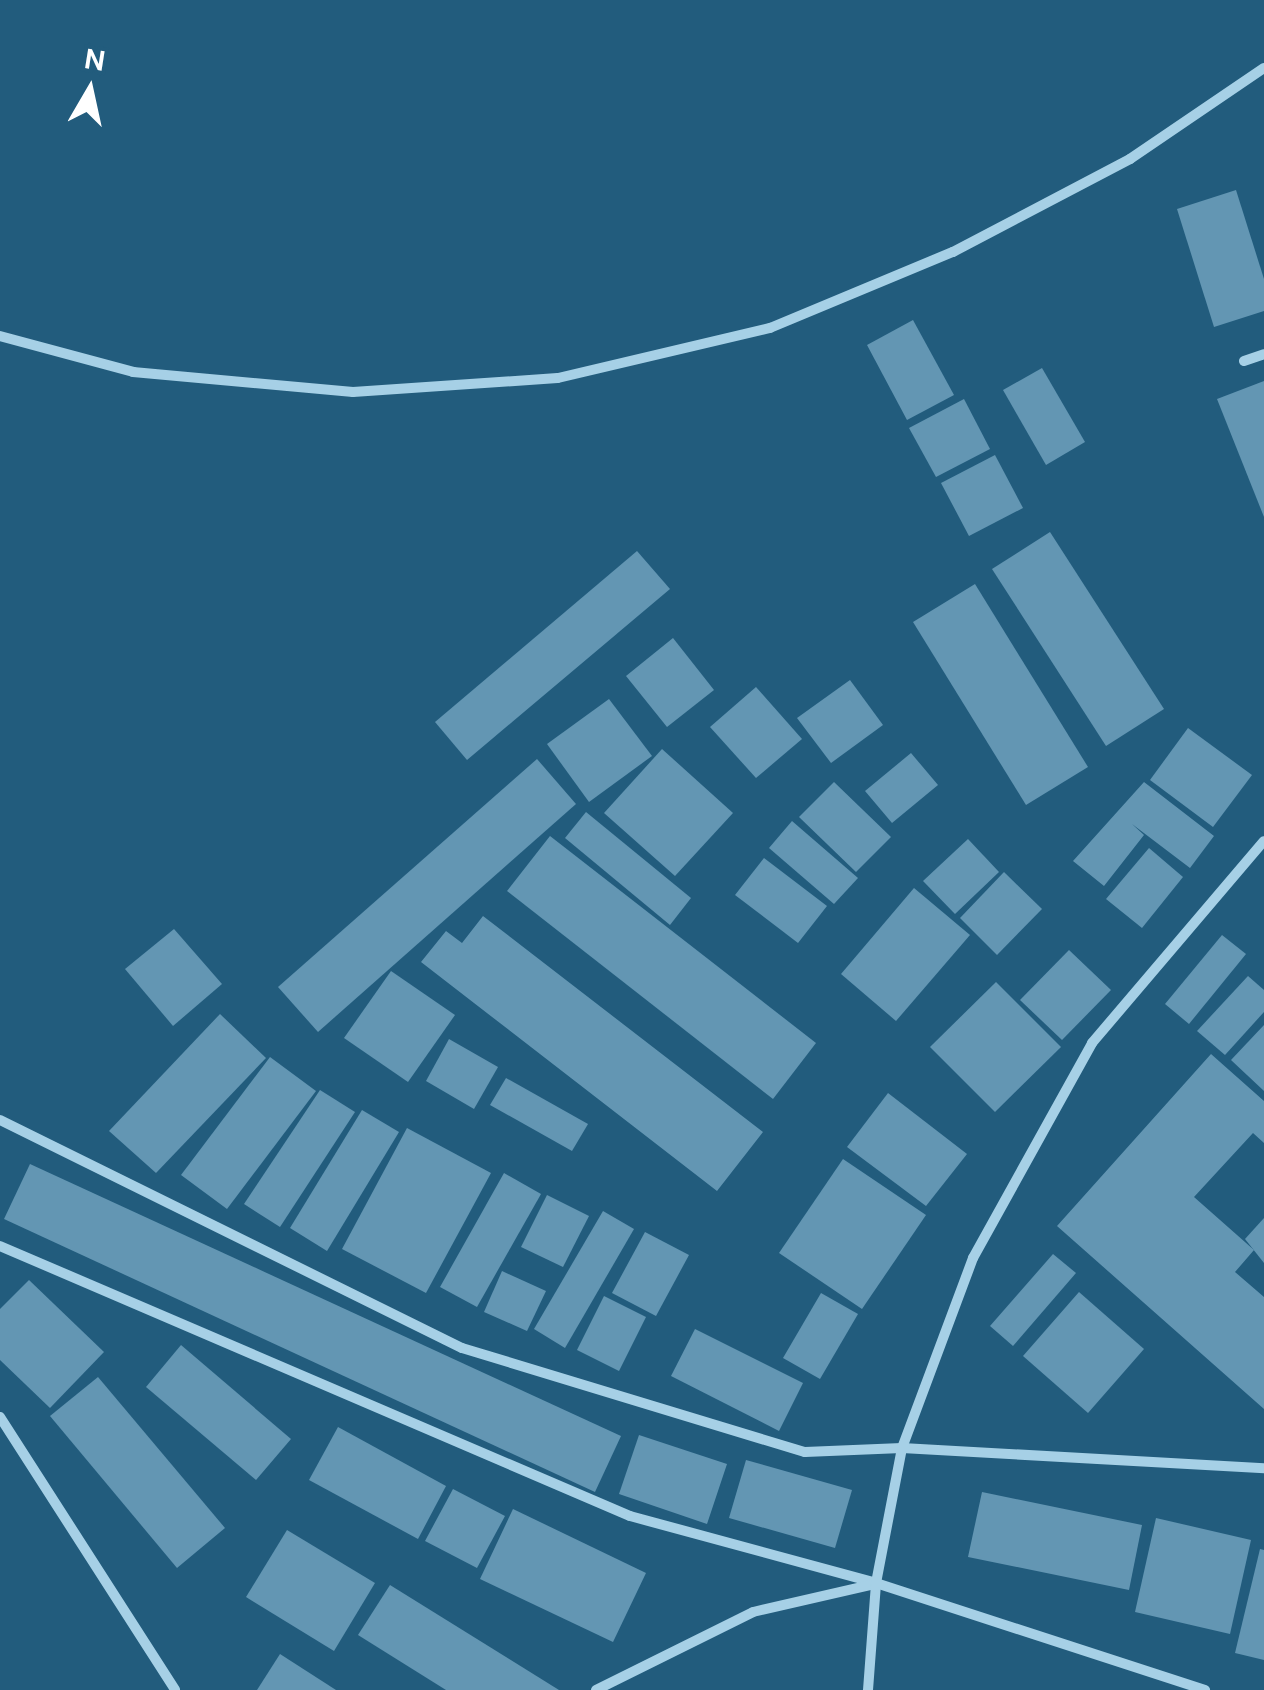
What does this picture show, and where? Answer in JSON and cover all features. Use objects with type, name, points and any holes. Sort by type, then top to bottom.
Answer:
[{"type":"street","points":[[0,336],[132,372],[353,392],[558,378],[770,328],[953,252],[1130,159],[1264,68]]},
{"type":"street","points":[[1244,361],[1264,354]]},
{"type":"street","points":[[868,1690],[876,1584],[902,1448],[973,1258],[1092,1043],[1264,842]]},
{"type":"street","points":[[0,1120],[462,1348],[805,1452],[902,1448],[1264,1468]]},
{"type":"street","points":[[0,1246],[630,1516],[876,1584],[1205,1690]]},
{"type":"street","points":[[0,1417],[175,1690]]},
{"type":"street","points":[[596,1690],[754,1612],[876,1584]]},
{"type":"building","points":[[1236,190],[1264,279],[1264,311],[1214,327],[1177,209]]},
{"type":"building","points":[[913,320],[954,395],[907,420],[867,345]]},
{"type":"building","points":[[1042,368],[1085,442],[1046,465],[1003,390]]},
{"type":"building","points":[[1264,381],[1264,517],[1217,399]]},
{"type":"building","points":[[964,399],[990,449],[936,477],[909,428]]},
{"type":"building","points":[[995,455],[1023,508],[969,536],[941,483]]},
{"type":"building","points":[[1050,532],[1164,709],[1106,746],[992,569]]},
{"type":"building","points":[[637,551],[670,589],[467,760],[435,722]]},
{"type":"building","points":[[975,584],[1088,767],[1026,805],[913,622]]},
{"type":"building","points":[[673,638],[714,690],[667,727],[626,676]]},
{"type":"building","points":[[850,680],[883,725],[831,763],[797,718]]},
{"type":"building","points":[[756,687],[802,739],[756,778],[710,727]]},
{"type":"building","points":[[609,699],[652,756],[589,802],[547,744]]},
{"type":"building","points":[[1188,728],[1252,775],[1213,827],[1150,780]]},
{"type":"building","points":[[662,749],[733,813],[675,876],[604,813]]},
{"type":"building","points":[[911,753],[938,785],[892,823],[865,791]]},
{"type":"building","points":[[537,759],[576,804],[318,1032],[278,987]]},
{"type":"building","points":[[834,782],[891,837],[856,872],[799,817]]},
{"type":"building","points":[[1144,782],[1214,836],[1190,868],[1132,824],[1144,835],[1104,886],[1073,861]]},
{"type":"building","points":[[586,812],[691,898],[670,925],[565,838]]},
{"type":"building","points":[[792,821],[858,878],[834,904],[769,848]]},
{"type":"building","points":[[550,836],[816,1043],[773,1099],[507,891]]},
{"type":"building","points":[[968,839],[999,872],[955,914],[923,881]]},
{"type":"building","points":[[1149,848],[1183,877],[1142,928],[1106,899]]},
{"type":"building","points":[[764,858],[827,906],[798,943],[735,895]]},
{"type":"building","points":[[1004,872],[1042,909],[997,955],[960,918]]},
{"type":"building","points":[[914,888],[970,935],[896,1021],[841,974]]},
{"type":"building","points":[[483,916],[763,1132],[717,1191],[421,962],[446,931],[462,943]]},
{"type":"building","points":[[174,929],[222,984],[173,1026],[125,969]]},
{"type":"building","points":[[1222,935],[1246,954],[1189,1024],[1165,1004]]},
{"type":"building","points":[[1069,950],[1111,990],[1062,1040],[1020,1000]]},
{"type":"building","points":[[391,971],[455,1015],[408,1082],[344,1038]]},
{"type":"building","points":[[1248,976],[1264,990],[1264,1012],[1225,1055],[1197,1031]]},
{"type":"building","points":[[996,982],[1061,1047],[995,1112],[930,1047]]},
{"type":"building","points":[[220,1014],[266,1058],[156,1173],[109,1131]]},
{"type":"building","points":[[1264,1025],[1264,1091],[1231,1060]]},
{"type":"building","points":[[449,1039],[498,1067],[474,1109],[426,1081]]},
{"type":"building","points":[[1211,1054],[1264,1101],[1264,1143],[1253,1133],[1194,1197],[1254,1250],[1235,1272],[1264,1297],[1264,1409],[1057,1226]]},
{"type":"building","points":[[270,1057],[316,1091],[227,1209],[181,1175]]},
{"type":"building","points":[[506,1078],[588,1124],[572,1151],[490,1105]]},
{"type":"building","points":[[320,1090],[355,1112],[280,1227],[244,1204]]},
{"type":"building","points":[[888,1093],[967,1154],[926,1206],[847,1147]]},
{"type":"building","points":[[362,1110],[399,1132],[327,1251],[290,1228]]},
{"type":"building","points":[[407,1128],[491,1173],[426,1293],[342,1249]]},
{"type":"building","points":[[843,1159],[926,1215],[862,1309],[779,1253]]},
{"type":"building","points":[[30,1164],[621,1436],[595,1492],[4,1219]]},
{"type":"building","points":[[504,1173],[541,1194],[477,1307],[440,1287]]},
{"type":"building","points":[[547,1195],[589,1216],[563,1267],[521,1247]]},
{"type":"building","points":[[603,1211],[634,1229],[565,1348],[534,1329]]},
{"type":"building","points":[[1264,1218],[1264,1263],[1245,1239]]},
{"type":"building","points":[[645,1232],[689,1255],[656,1316],[612,1293]]},
{"type":"building","points":[[1053,1254],[1076,1273],[1013,1346],[990,1326]]},
{"type":"building","points":[[502,1271],[546,1291],[527,1331],[484,1312]]},
{"type":"building","points":[[29,1280],[104,1352],[50,1408],[0,1360],[0,1309]]},
{"type":"building","points":[[1079,1292],[1144,1349],[1088,1413],[1023,1356]]},
{"type":"building","points":[[821,1293],[858,1314],[820,1379],[783,1358]]},
{"type":"building","points":[[604,1296],[646,1317],[619,1371],[577,1350]]},
{"type":"building","points":[[695,1329],[803,1383],[779,1431],[671,1376]]},
{"type":"building","points":[[181,1345],[291,1439],[256,1480],[146,1387]]},
{"type":"building","points":[[98,1377],[225,1528],[177,1568],[50,1416]]},
{"type":"building","points":[[338,1427],[446,1486],[418,1539],[309,1480]]},
{"type":"building","points":[[639,1435],[727,1464],[707,1524],[619,1494]]},
{"type":"building","points":[[746,1460],[852,1490],[835,1548],[729,1518]]},
{"type":"building","points":[[453,1489],[505,1516],[477,1568],[425,1541]]},
{"type":"building","points":[[982,1492],[1142,1525],[1129,1590],[968,1557]]},
{"type":"building","points":[[513,1509],[646,1573],[613,1642],[480,1579]]},
{"type":"building","points":[[1156,1518],[1251,1540],[1230,1634],[1135,1612]]},
{"type":"building","points":[[287,1530],[375,1583],[334,1651],[246,1597]]},
{"type":"building","points":[[1260,1549],[1264,1550],[1264,1660],[1235,1653]]},
{"type":"building","points":[[390,1585],[559,1690],[446,1690],[358,1635]]},
{"type":"building","points":[[280,1654],[336,1690],[257,1690]]}]
